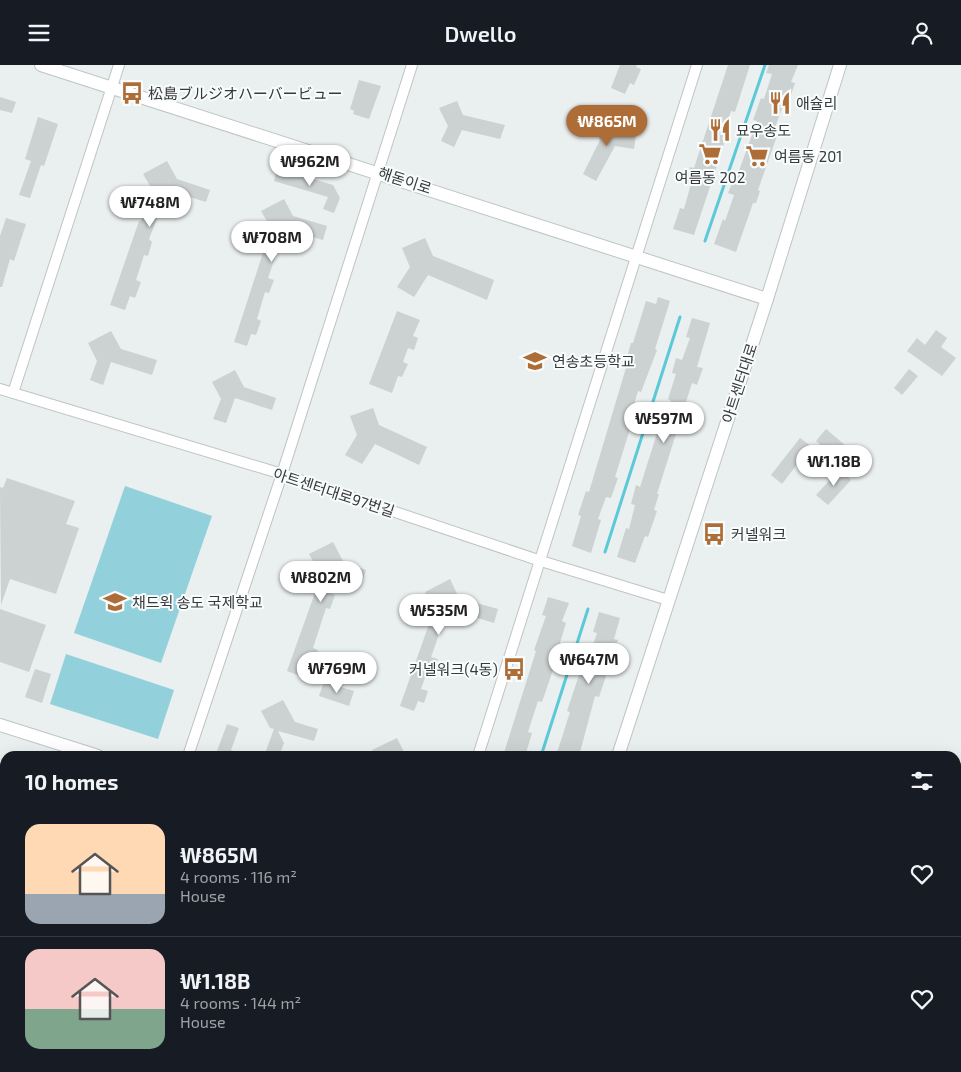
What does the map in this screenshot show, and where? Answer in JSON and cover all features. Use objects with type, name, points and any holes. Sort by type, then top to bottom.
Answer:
[{"type":"street","name":"해돋이로","points":[[42,65],[377,171],[767,299]]},
{"type":"street","points":[[13,393],[119,65]]},
{"type":"street","points":[[190,751],[282,474],[412,65]]},
{"type":"street","points":[[480,751],[542,561],[636,255],[697,65]]},
{"type":"street","name":"아트센터대로","points":[[620,751],[767,299],[840,65]]},
{"type":"street","name":"아트센터대로97번길","points":[[0,389],[282,474],[542,561],[668,600]]},
{"type":"street","points":[[0,725],[82,751]]},
{"type":"shaded area","points":[[125,486],[212,516],[161,663],[74,633]]},
{"type":"shaded area","points":[[66,654],[174,690],[158,739],[50,704]]},
{"type":"building","points":[[620,65],[637,65],[636,67],[641,69],[634,85],[630,83],[625,94],[611,88]]},
{"type":"building","name":"여름동 202","points":[[728,65],[750,65],[735,112],[731,111],[722,139],[725,141],[694,235],[673,229],[680,208],[684,209],[691,184],[685,182],[690,167],[694,168]]},
{"type":"building","name":"여름동 201","points":[[769,65],[798,65],[791,82],[795,83],[786,109],[782,108],[775,128],[779,130],[758,190],[760,191],[756,203],[753,203],[736,252],[714,244],[734,195],[728,193],[733,181],[735,182],[757,121],[753,120],[761,98],[764,99],[772,74],[766,73]]},
{"type":"building","points":[[359,80],[381,86],[369,119],[353,114],[354,111],[350,109]]},
{"type":"building","points":[[0,97],[16,102],[12,113],[0,110]]},
{"type":"building","points":[[457,101],[463,115],[505,125],[500,139],[462,130],[454,147],[441,141],[448,126],[439,108]]},
{"type":"building","points":[[38,117],[58,124],[44,166],[41,165],[30,198],[19,195],[31,161],[25,159]]},
{"type":"building","points":[[613,119],[618,132],[636,135],[634,149],[615,146],[596,181],[583,174],[600,140],[595,126]]},
{"type":"building","points":[[167,161],[177,179],[210,190],[206,202],[168,190],[149,239],[152,242],[148,256],[144,255],[136,280],[141,282],[135,298],[130,296],[125,310],[110,305],[139,221],[141,221],[153,191],[143,174]]},
{"type":"building","points":[[277,168],[333,185],[340,198],[334,213],[323,209],[328,197],[274,181]]},
{"type":"building","points":[[284,199],[293,216],[327,226],[323,240],[285,229],[268,278],[274,280],[269,293],[265,292],[257,319],[261,321],[256,335],[251,334],[247,346],[234,342],[271,228],[261,211]]},
{"type":"building","points":[[6,218],[26,224],[14,261],[10,259],[2,287],[0,287],[0,236]]},
{"type":"building","points":[[425,238],[433,256],[494,280],[487,300],[428,275],[414,297],[397,287],[410,267],[402,248]]},
{"type":"building","points":[[658,297],[670,301],[655,349],[657,350],[641,392],[638,391],[631,415],[634,416],[615,477],[618,478],[611,498],[606,497],[598,519],[601,520],[591,553],[572,546],[581,516],[578,515],[586,491],[589,492],[628,361],[626,361],[631,343],[633,343],[646,301],[656,304]]},
{"type":"building","points":[[397,311],[420,320],[413,336],[418,338],[414,350],[408,348],[403,362],[408,364],[402,377],[398,376],[392,393],[369,384]]},
{"type":"building","points":[[692,318],[710,323],[697,367],[703,368],[697,385],[692,383],[657,494],[659,494],[654,510],[657,511],[648,537],[645,536],[635,563],[617,557],[626,528],[629,529],[635,505],[631,504],[636,485],[640,487],[660,424],[663,424],[671,401],[668,399],[676,374],[672,373],[676,358],[682,360],[690,338],[686,337]]},
{"type":"building","points":[[936,330],[947,338],[941,347],[956,358],[942,376],[907,351],[917,338],[925,345]]},
{"type":"building","points":[[111,331],[121,349],[157,360],[152,375],[111,362],[103,385],[90,380],[97,361],[88,343]]},
{"type":"building","points":[[909,369],[918,376],[902,395],[894,388]]},
{"type":"building","points":[[235,370],[244,387],[276,398],[272,410],[235,398],[226,423],[213,419],[221,399],[212,382]]},
{"type":"building","points":[[373,408],[379,425],[427,447],[419,465],[375,444],[362,464],[345,455],[357,435],[350,416]]},
{"type":"building","points":[[826,429],[859,457],[849,469],[816,441]]},
{"type":"building","points":[[800,438],[811,446],[782,484],[771,475]]},
{"type":"building","points":[[840,469],[851,480],[828,505],[816,495]]},
{"type":"building","points":[[7,478],[75,501],[66,524],[79,528],[56,594],[10,579],[1,605],[0,487],[3,488]]},
{"type":"building","points":[[333,542],[344,563],[366,570],[362,582],[346,578],[338,572],[330,593],[335,595],[330,609],[326,608],[313,648],[318,650],[313,663],[308,661],[303,677],[287,671],[321,576],[309,554]]},
{"type":"building","points":[[450,579],[459,598],[498,609],[494,623],[448,609],[431,657],[438,659],[434,671],[428,669],[421,689],[428,691],[424,703],[418,701],[414,711],[400,706],[434,610],[425,592]]},
{"type":"building","points":[[548,597],[569,603],[562,621],[566,623],[560,643],[562,644],[542,702],[538,701],[528,732],[532,733],[527,751],[505,751],[546,616],[542,615]]},
{"type":"building","points":[[0,609],[46,625],[29,672],[0,662]]},
{"type":"building","points":[[599,612],[620,618],[614,639],[618,640],[611,663],[606,662],[602,674],[606,676],[599,697],[595,696],[580,751],[558,751],[570,712],[567,711],[586,654],[590,655],[597,633],[593,632]]},
{"type":"building","points":[[35,669],[51,674],[42,703],[25,697]]},
{"type":"building","points":[[324,682],[354,691],[349,706],[319,696]]},
{"type":"building","points":[[283,700],[295,722],[318,729],[314,741],[278,731],[284,743],[281,751],[266,751],[274,729],[270,728],[261,711]]},
{"type":"building","points":[[227,724],[239,728],[231,750],[233,751],[217,751]]},
{"type":"building","points":[[397,738],[404,751],[372,751]]},
{"type":"waterway","points":[[705,241],[765,65]]},
{"type":"waterway","points":[[605,552],[680,317]]},
{"type":"waterway","points":[[543,751],[588,609]]},
{"type":"place","name":"松島ブルジオハーバービュー","points":[[132,93]]},
{"type":"place","name":"애슐리","points":[[780,103]]},
{"type":"place","name":"묘우송도","points":[[720,130]]},
{"type":"place","name":"여름동 202","points":[[710,154]]},
{"type":"place","name":"여름동 201","points":[[757,156]]},
{"type":"place","name":"연송초등학교","points":[[535,361]]},
{"type":"place","name":"커넬워크","points":[[714,534]]},
{"type":"place","name":"채드윅 송도 국제학교","points":[[115,602]]},
{"type":"place","name":"커넬워크(4동)","points":[[514,669]]}]
